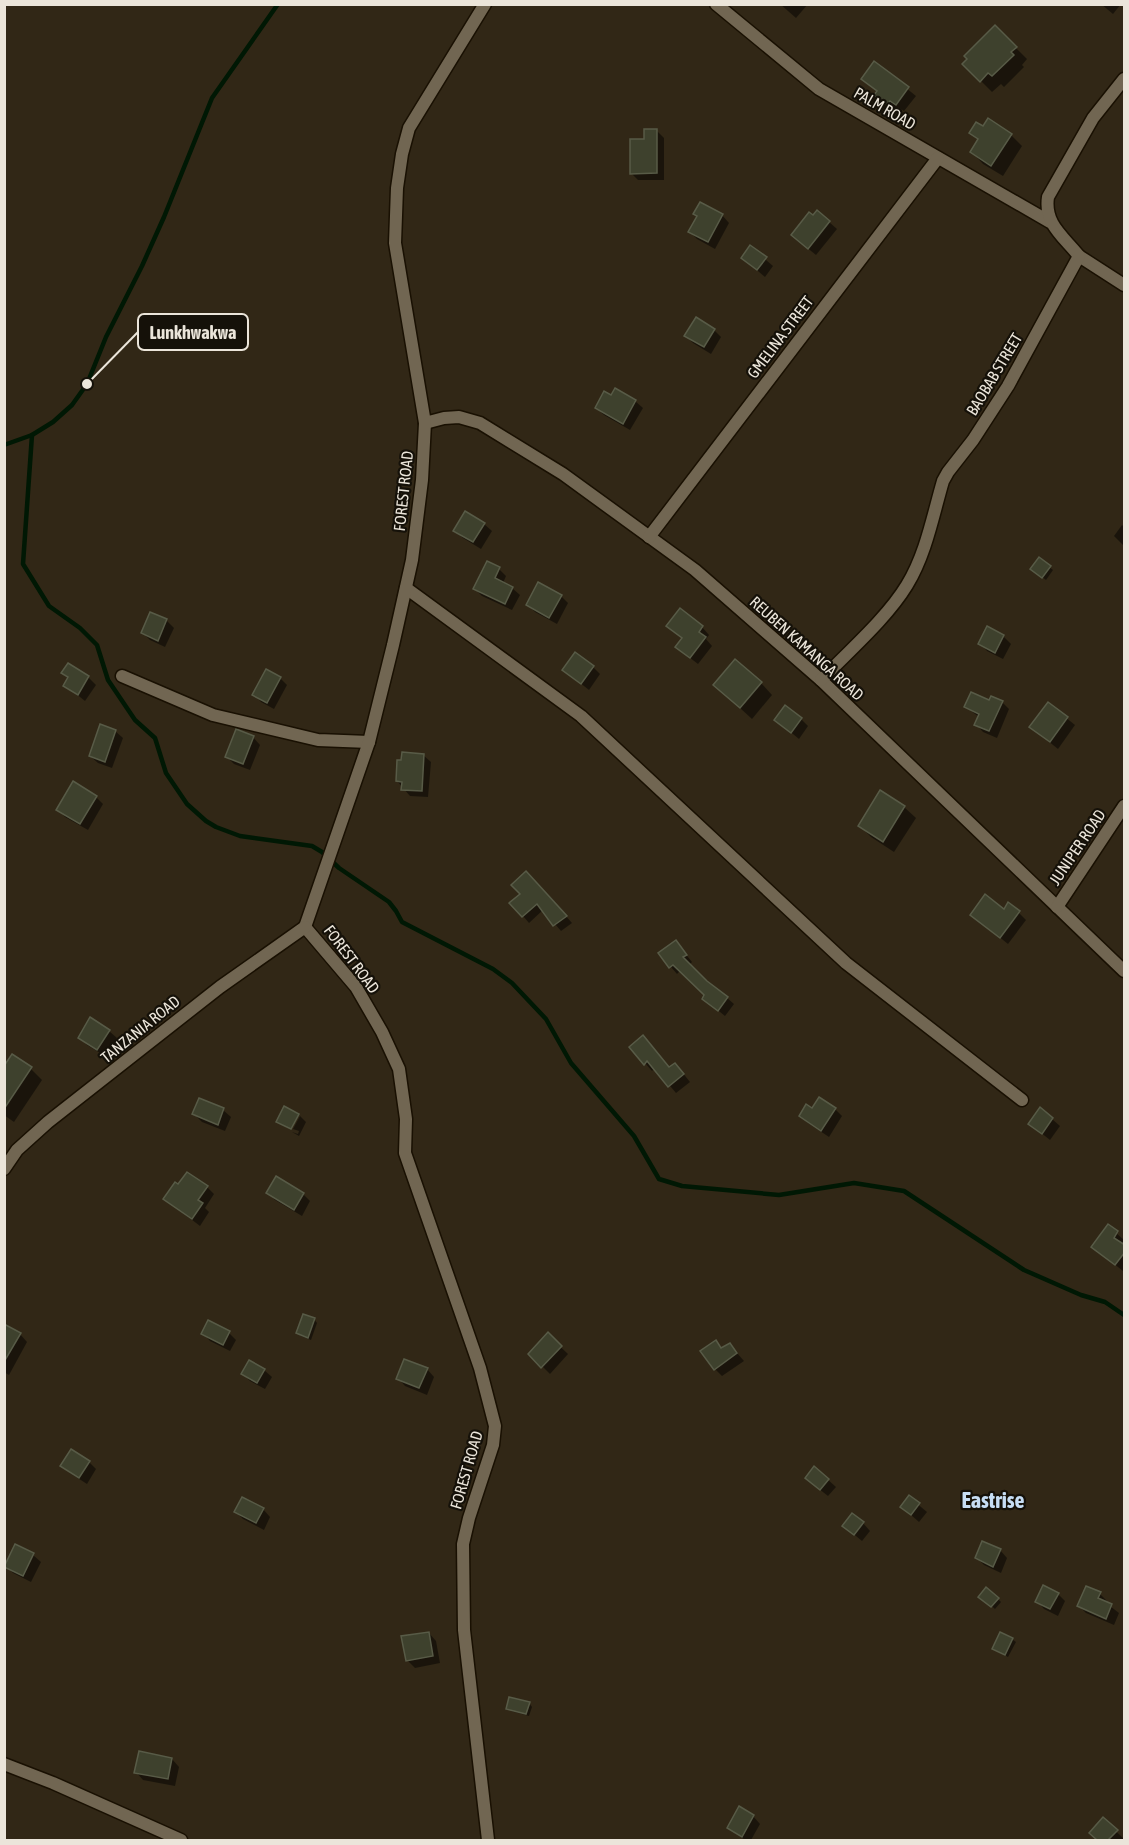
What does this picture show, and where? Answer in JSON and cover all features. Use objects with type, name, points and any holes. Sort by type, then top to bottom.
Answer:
[{"type":"street","name":"FOREST ROAD","points":[[485,4],[409,129],[400,165],[395,243],[425,423],[422,480],[412,560],[369,742],[305,927],[356,987],[382,1032],[399,1069],[406,1119],[405,1153],[480,1368],[495,1426],[494,1445],[469,1518],[463,1544],[464,1630],[488,1840]]},
{"type":"street","name":"PALM ROAD","points":[[716,4],[819,89],[1050,222]]},
{"type":"street","points":[[1125,79],[1093,118],[1058,177],[1048,197],[1046,208],[1050,222],[1079,255],[1125,285]]},
{"type":"street","name":"GMELINA STREET","points":[[649,537],[938,158]]},
{"type":"street","name":"BAOBAB STREET","points":[[821,680],[896,601],[908,582],[925,544],[948,471],[973,440],[1008,386],[1079,255]]},
{"type":"street","name":"REUBEN KAMANGA ROAD","points":[[425,423],[459,417],[480,423],[563,474],[695,570],[821,680],[1125,971]]},
{"type":"street","points":[[406,588],[581,716],[846,963],[1022,1100]]},
{"type":"street","points":[[122,676],[213,715],[318,740],[369,742]]},
{"type":"street","name":"JUNIPER ROAD","points":[[1057,907],[1125,806]]},
{"type":"street","name":"TANZANIA ROAD","points":[[4,1169],[17,1150],[48,1122],[220,987],[305,927]]},
{"type":"street","points":[[4,1764],[53,1783],[181,1840]]},
{"type":"building","points":[[995,25],[1017,47],[1011,52],[1014,55],[992,76],[988,73],[980,82],[962,64],[967,59],[964,56]]},
{"type":"building","points":[[874,61],[909,87],[896,105],[890,101],[887,105],[874,95],[877,91],[861,79]]},
{"type":"building","points":[[988,118],[1012,134],[991,166],[970,152],[978,139],[969,133],[976,122],[983,126]]},
{"type":"building","points":[[644,129],[657,129],[657,173],[630,174],[630,139],[644,139]]},
{"type":"building","points":[[700,202],[723,214],[708,242],[688,232],[697,216],[693,214]]},
{"type":"building","points":[[817,210],[830,221],[808,249],[791,235],[809,212],[813,215]]},
{"type":"building","points":[[750,245],[767,257],[757,270],[741,258]]},
{"type":"building","points":[[696,317],[715,329],[704,347],[684,336]]},
{"type":"building","points":[[615,388],[636,400],[623,424],[595,408],[604,391],[611,395]]},
{"type":"building","points":[[465,511],[485,523],[473,542],[453,531]]},
{"type":"building","points":[[1039,557],[1051,566],[1042,578],[1030,569]]},
{"type":"building","points":[[487,561],[500,567],[495,578],[513,587],[505,604],[473,589]]},
{"type":"building","points":[[538,582],[562,595],[549,618],[526,605]]},
{"type":"building","points":[[680,608],[703,626],[699,632],[706,637],[690,658],[675,647],[682,638],[666,626]]},
{"type":"building","points":[[150,612],[167,619],[158,641],[141,633]]},
{"type":"building","points":[[987,626],[1004,635],[995,653],[978,644]]},
{"type":"building","points":[[575,652],[594,666],[581,684],[562,670]]},
{"type":"building","points":[[735,659],[762,682],[740,708],[713,685]]},
{"type":"building","points":[[68,663],[89,676],[78,695],[63,686],[68,677],[61,673]]},
{"type":"building","points":[[266,669],[281,677],[267,703],[252,695]]},
{"type":"building","points":[[971,692],[989,700],[991,696],[1003,701],[989,731],[974,725],[979,714],[964,707]]},
{"type":"building","points":[[1048,702],[1068,717],[1050,742],[1029,727]]},
{"type":"building","points":[[785,705],[802,718],[791,733],[774,720]]},
{"type":"building","points":[[100,724],[116,730],[105,762],[89,756]]},
{"type":"building","points":[[236,729],[254,736],[243,764],[225,757]]},
{"type":"building","points":[[402,752],[424,754],[422,791],[401,790],[402,782],[396,781],[397,760],[401,760]]},
{"type":"building","points":[[73,781],[97,796],[80,824],[56,810]]},
{"type":"building","points":[[880,790],[905,806],[883,842],[858,826]]},
{"type":"building","points":[[526,871],[567,916],[553,926],[537,904],[522,917],[509,903],[520,894],[511,885]]},
{"type":"building","points":[[985,894],[1004,909],[1008,902],[1020,911],[1000,938],[970,915]]},
{"type":"building","points":[[676,940],[687,955],[683,957],[707,981],[728,997],[718,1011],[702,999],[704,995],[673,965],[669,968],[658,953]]},
{"type":"building","points":[[90,1017],[110,1030],[97,1050],[78,1038]]},
{"type":"building","points":[[643,1035],[669,1067],[675,1063],[684,1074],[668,1087],[647,1061],[644,1065],[629,1047]]},
{"type":"building","points":[[12,1054],[32,1067],[4,1109],[4,1066]]},
{"type":"building","points":[[819,1097],[836,1108],[821,1131],[799,1116],[806,1104],[812,1108]]},
{"type":"building","points":[[199,1098],[224,1108],[218,1125],[192,1114]]},
{"type":"building","points":[[284,1106],[299,1114],[291,1129],[276,1122]]},
{"type":"building","points":[[1040,1107],[1053,1118],[1042,1134],[1028,1124]]},
{"type":"building","points":[[187,1172],[208,1186],[198,1200],[203,1203],[192,1219],[163,1199],[175,1182],[178,1184]]},
{"type":"building","points":[[276,1176],[304,1193],[294,1210],[266,1193]]},
{"type":"building","points":[[1108,1224],[1118,1231],[1114,1238],[1125,1245],[1125,1252],[1115,1265],[1091,1247]]},
{"type":"building","points":[[303,1314],[315,1318],[308,1338],[296,1333]]},
{"type":"building","points":[[208,1320],[230,1331],[223,1345],[201,1334]]},
{"type":"building","points":[[4,1324],[21,1333],[4,1362]]},
{"type":"building","points":[[548,1332],[562,1346],[541,1368],[528,1354]]},
{"type":"building","points":[[716,1340],[721,1348],[730,1343],[737,1353],[714,1370],[700,1351]]},
{"type":"building","points":[[404,1359],[428,1368],[419,1388],[396,1379]]},
{"type":"building","points":[[249,1360],[265,1369],[257,1383],[241,1374]]},
{"type":"building","points":[[71,1449],[90,1461],[79,1478],[60,1466]]},
{"type":"building","points":[[814,1466],[829,1479],[820,1490],[805,1478]]},
{"type":"building","points":[[909,1495],[920,1503],[911,1515],[900,1507]]},
{"type":"building","points":[[242,1497],[264,1508],[256,1523],[234,1512]]},
{"type":"building","points":[[852,1513],[864,1522],[854,1535],[842,1526]]},
{"type":"building","points":[[982,1541],[1001,1549],[993,1567],[975,1558]]},
{"type":"building","points":[[15,1544],[34,1553],[23,1576],[4,1567]]},
{"type":"building","points":[[1043,1585],[1059,1593],[1050,1609],[1035,1602]]},
{"type":"building","points":[[1086,1586],[1101,1592],[1098,1598],[1112,1604],[1106,1619],[1077,1606]]},
{"type":"building","points":[[986,1587],[999,1598],[991,1607],[978,1597]]},
{"type":"building","points":[[429,1632],[433,1656],[406,1661],[401,1636]]},
{"type":"building","points":[[1000,1632],[1013,1638],[1005,1655],[992,1649]]},
{"type":"building","points":[[509,1697],[530,1702],[526,1714],[506,1709]]},
{"type":"building","points":[[139,1751],[172,1758],[168,1779],[134,1773]]},
{"type":"building","points":[[739,1806],[754,1815],[742,1837],[727,1828]]},
{"type":"building","points":[[1103,1817],[1118,1830],[1108,1840],[1097,1840],[1089,1833]]},
{"type":"waterway","points":[[4,445],[32,435],[53,422],[72,405],[87,384],[106,337],[164,217],[212,98],[278,4]]},
{"type":"waterway","points":[[32,435],[23,564],[49,606],[80,628],[97,645],[108,680],[135,720],[155,738],[166,773],[187,804],[206,821],[240,836],[312,846],[339,868],[389,902],[402,922],[493,969],[512,983],[546,1019],[571,1063],[634,1136],[659,1179],[682,1186],[779,1195],[854,1183],[904,1191],[1024,1270],[1081,1295],[1105,1302],[1124,1315]]},
{"type":"place","name":"Lunkhwakwa","points":[[87,384]]},
{"type":"district","name":"Eastrise","points":[[993,1500]]}]
